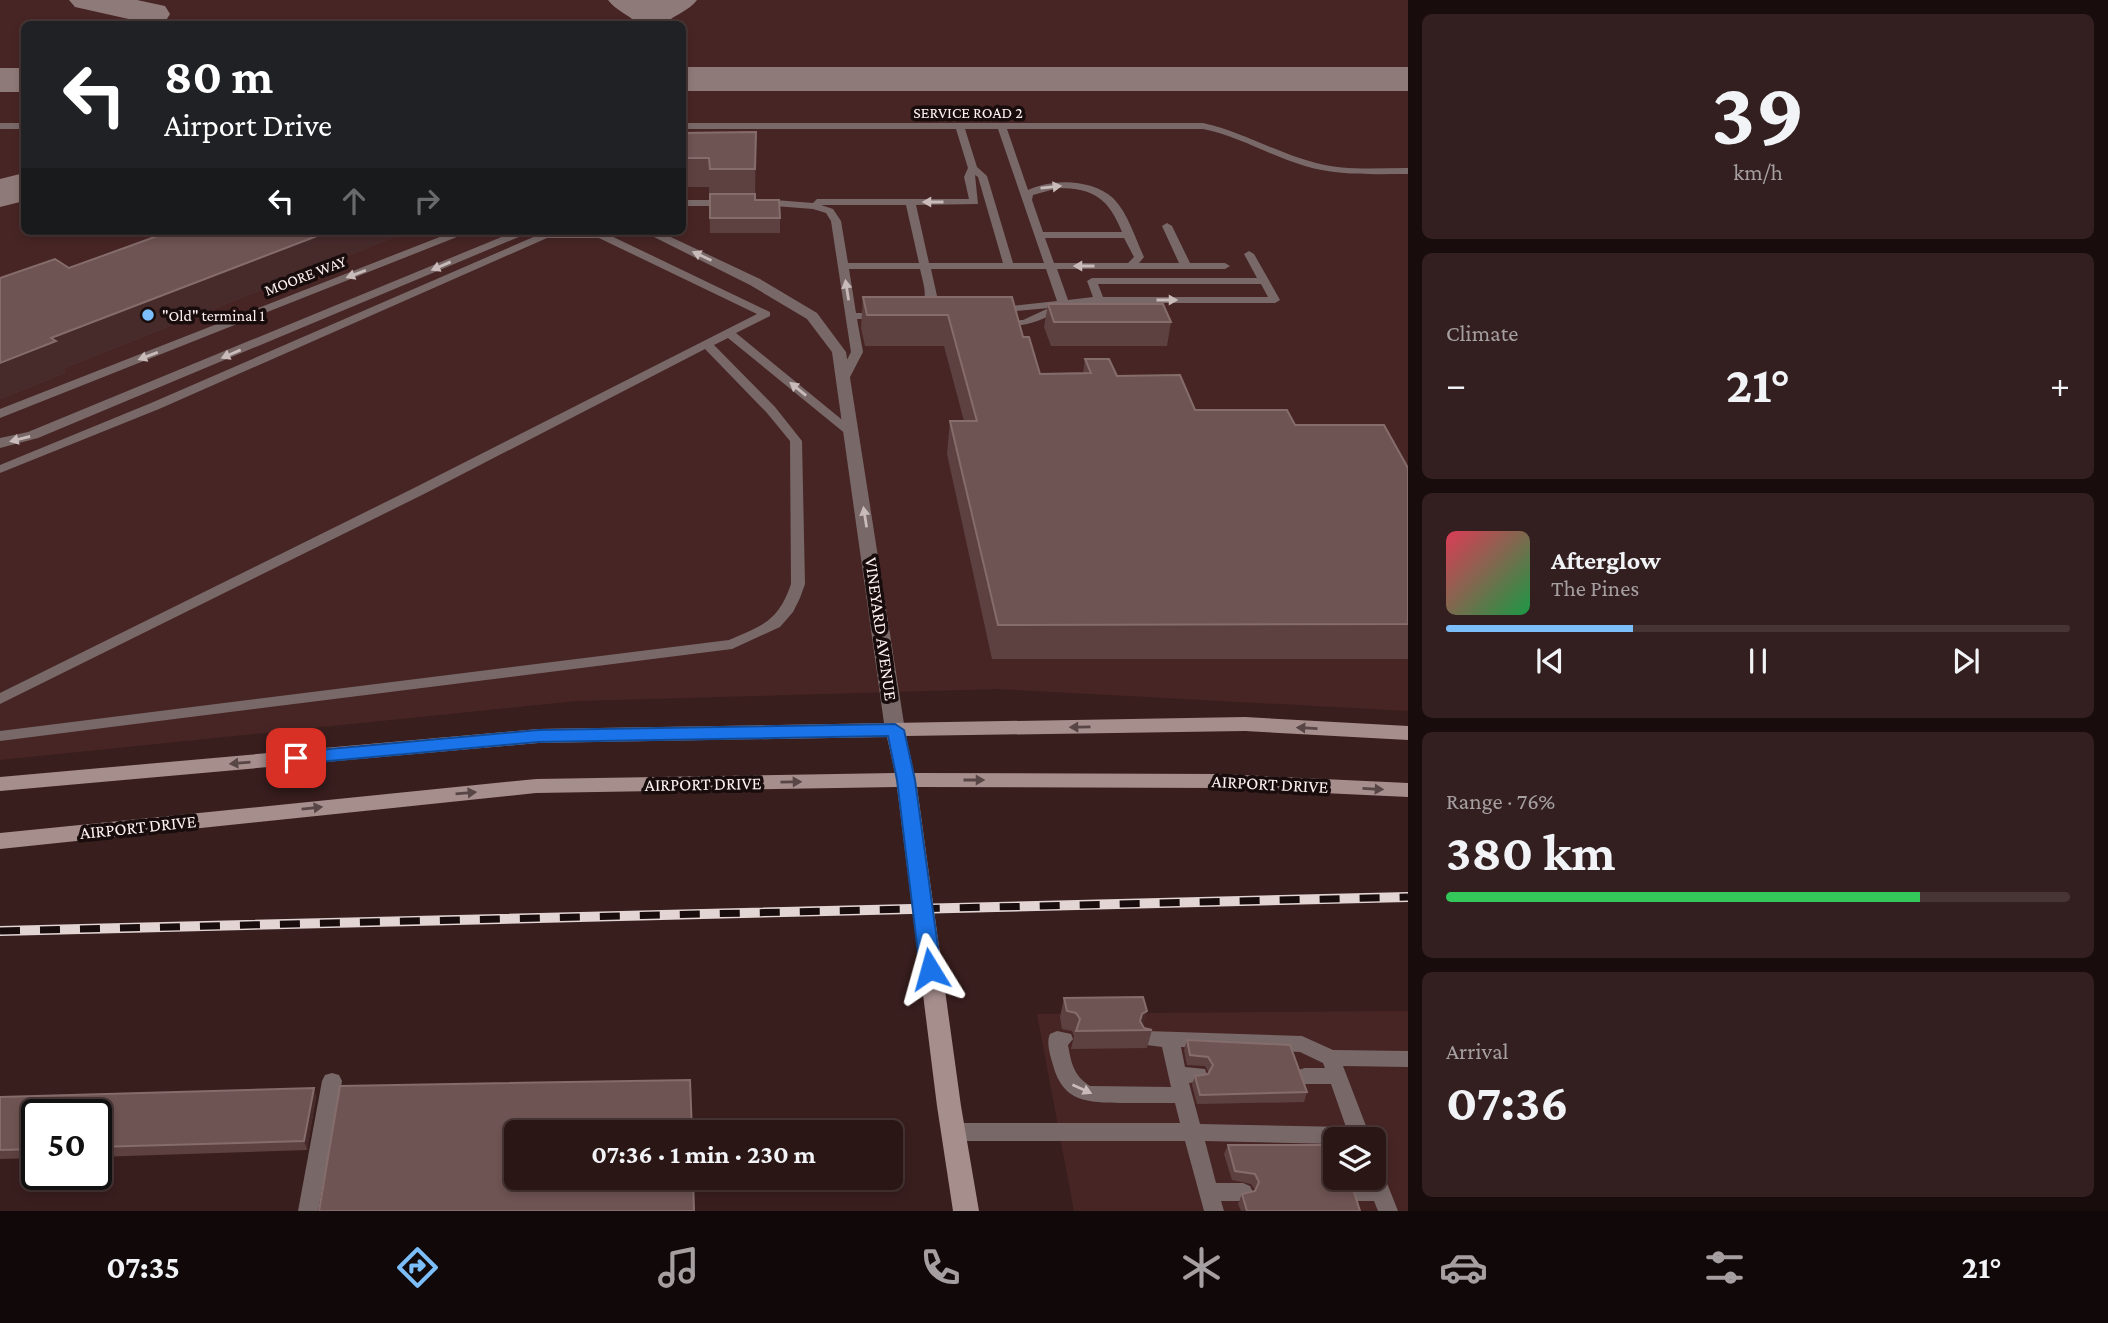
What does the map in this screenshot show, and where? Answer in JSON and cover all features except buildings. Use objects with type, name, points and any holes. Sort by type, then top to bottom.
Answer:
[{"type":"main road","points":[[0,784],[538,736],[1245,724],[1408,733]]},
{"type":"main road","name":"VINEYARD AVENUE","points":[[895,730],[906,780],[966,1211]]},
{"type":"main road","name":"AIRPORT DRIVE","points":[[0,841],[536,786],[906,780],[1218,781],[1408,790]]},
{"type":"street","name":"MOORE WAY","points":[[0,414],[456,235]]},
{"type":"street","points":[[0,443],[33,435],[517,235]]},
{"type":"street","points":[[656,235],[755,282],[812,316],[839,352],[843,379]]},
{"type":"street","name":"VINEYARD AVENUE","points":[[843,379],[888,665],[895,730]]},
{"type":"lane","points":[[1002,125],[1064,305]]},
{"type":"lane","points":[[0,126],[21,126]]},
{"type":"lane","name":"SERVICE ROAD 2","points":[[686,126],[1203,126],[1228,130],[1293,158],[1322,167],[1340,170],[1408,171]]},
{"type":"lane","points":[[747,202],[975,202],[969,177],[972,168],[961,126]]},
{"type":"lane","points":[[972,168],[982,176],[1009,266]]},
{"type":"lane","points":[[1027,200],[1028,194],[1035,189],[1048,186],[1086,189],[1110,201],[1139,257],[1131,266]]},
{"type":"lane","points":[[686,203],[734,202]]},
{"type":"lane","points":[[760,202],[814,206],[830,211],[836,222],[857,352],[843,379]]},
{"type":"lane","points":[[905,316],[927,309],[932,296],[910,202]]},
{"type":"lane","points":[[1167,226],[1186,266]]},
{"type":"lane","points":[[0,469],[155,406],[545,235],[601,235],[766,314],[0,699]]},
{"type":"lane","points":[[1039,235],[1128,235]]},
{"type":"lane","points":[[1219,253],[1234,281]]},
{"type":"lane","points":[[982,311],[1099,300],[1275,300],[1249,254]]},
{"type":"lane","points":[[843,266],[1226,266]]},
{"type":"lane","points":[[1099,300],[1092,281],[1264,281]]},
{"type":"lane","points":[[987,323],[1025,323],[1064,305]]},
{"type":"lane","points":[[851,316],[939,317]]},
{"type":"lane","points":[[729,333],[851,432]]},
{"type":"lane","points":[[0,736],[732,644],[776,625],[792,605],[798,584],[796,441],[771,410],[707,345]]},
{"type":"lane","points":[[1064,1039],[1057,1039],[1066,1080],[1076,1089],[1088,1094],[1182,1095]]},
{"type":"lane","points":[[1146,1039],[1302,1044],[1335,1067],[1356,1127]]},
{"type":"lane","points":[[1170,1039],[1182,1095],[1211,1201],[1244,1192]]},
{"type":"lane","points":[[1305,1076],[1335,1067],[1408,1060]]},
{"type":"lane","points":[[1177,1075],[1198,1075]]},
{"type":"lane","points":[[308,1211],[332,1081]]},
{"type":"lane","points":[[953,1132],[1193,1132],[1323,1136]]},
{"type":"lane","points":[[1356,1192],[1381,1192]]},
{"type":"shaded area","points":[[0,0],[1408,0],[1408,711],[998,689],[576,701],[0,760]]},
{"type":"shaded area","points":[[1408,1011],[1408,1211],[1074,1211],[1037,1014]]},
{"type":"taxiway","points":[[87,0],[152,14]]},
{"type":"taxiway","points":[[626,0],[642,7],[651,18],[662,7],[679,0]]},
{"type":"taxiway","points":[[686,79],[1408,79]]},
{"type":"taxiway","points":[[0,80],[21,80]]},
{"type":"taxiway","points":[[0,194],[21,187]]},
{"type":"railway","points":[[0,931],[1408,897]]},
{"type":"place","name":"\"Old\" terminal 1","points":[[148,315]]},
{"type":"route","points":[[296,758],[538,736],[895,730],[906,780],[930,969]]}]
